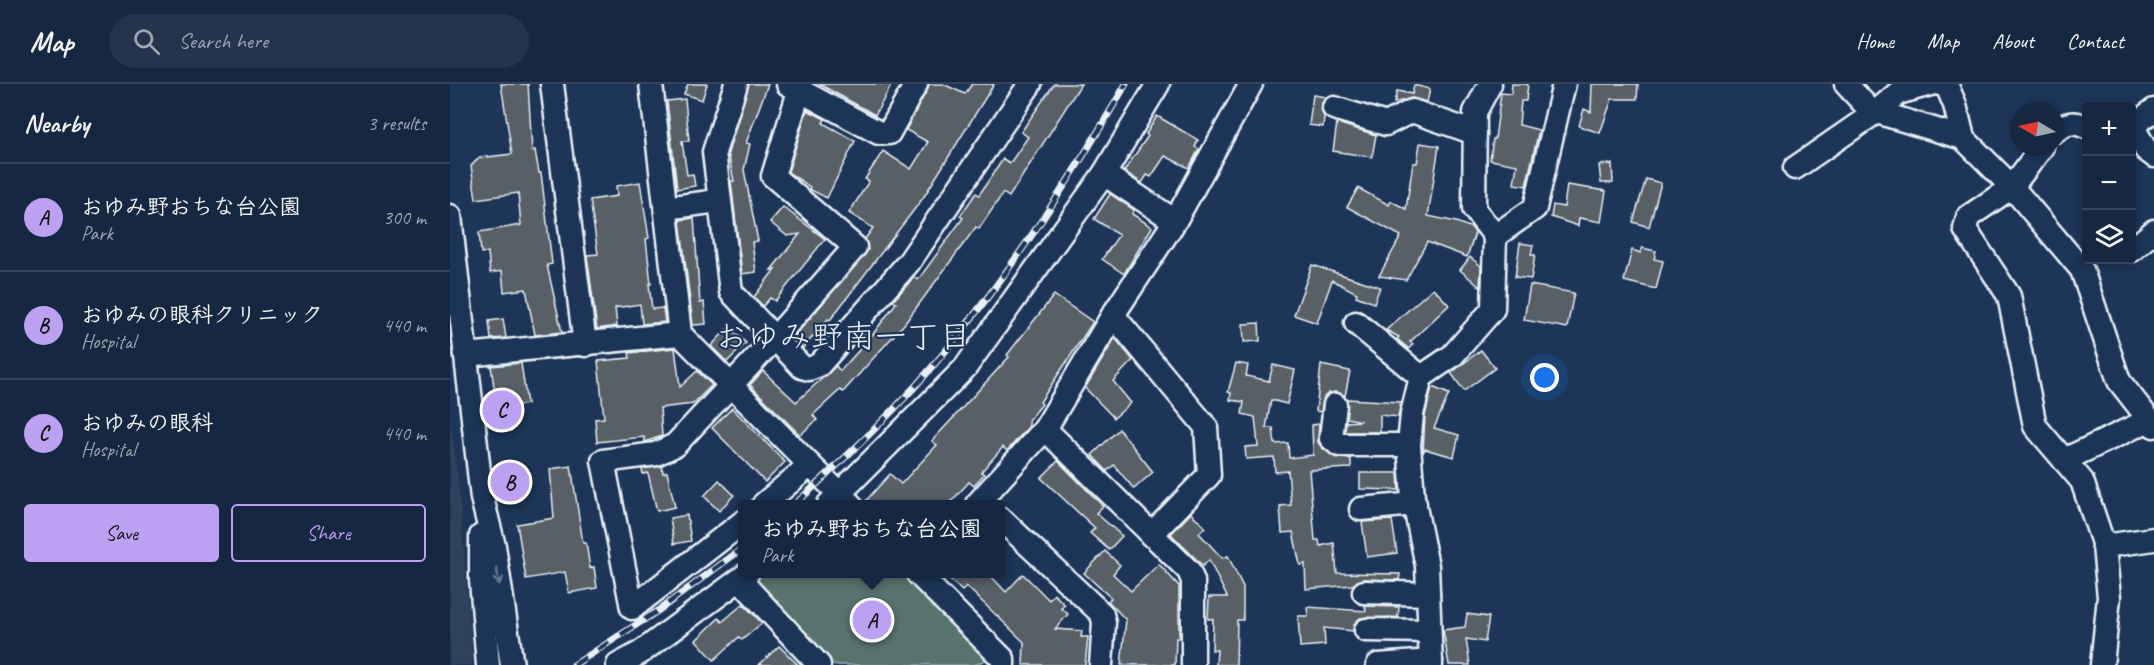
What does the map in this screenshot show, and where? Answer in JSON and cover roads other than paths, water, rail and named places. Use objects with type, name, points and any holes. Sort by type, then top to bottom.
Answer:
[{"type":"street","points":[[651,84],[680,334],[730,387],[810,465],[839,500]]},
{"type":"street","points":[[736,84],[714,152],[718,201],[731,292],[802,367],[809,369],[819,365],[909,262],[1030,84]]},
{"type":"street","points":[[738,526],[632,608],[603,460],[656,454],[675,445],[775,338],[855,247],[773,176],[794,86],[879,133],[889,133],[916,84]]},
{"type":"street","points":[[841,500],[965,369],[1104,174],[1158,84]]},
{"type":"street","points":[[984,500],[1045,429],[1113,315],[1175,221],[1251,84]]},
{"type":"street","points":[[1378,665],[1431,663],[1425,555],[1415,504],[1409,445],[1412,414],[1421,377],[1452,356],[1493,309],[1495,236],[1474,209],[1475,112],[1490,84]]},
{"type":"street","points":[[1495,236],[1535,208],[1564,84]]},
{"type":"street","points":[[1846,84],[1870,110],[1963,138],[2091,265],[2119,381],[2152,423],[2064,460]]},
{"type":"street","points":[[1795,168],[1876,112],[1898,93],[1931,84]]},
{"type":"street","points":[[1940,84],[1947,86],[1955,105],[1963,138]]},
{"type":"street","points":[[558,85],[585,345]]},
{"type":"street","points":[[1334,108],[1386,124],[1412,111],[1475,133]]},
{"type":"street","points":[[2136,122],[2154,110]]},
{"type":"street","points":[[2064,124],[2078,123],[2082,125]]},
{"type":"street","points":[[2136,132],[2146,150],[2154,156]]},
{"type":"street","points":[[2035,156],[2012,187],[1968,217],[1965,229],[2009,296],[2035,426],[2082,481],[2104,546],[2109,597],[2102,665]]},
{"type":"street","points":[[1104,174],[1175,221]]},
{"type":"street","points":[[666,208],[718,201]]},
{"type":"street","points":[[450,216],[482,498],[494,546],[512,665]]},
{"type":"street","points":[[2136,247],[2154,231]]},
{"type":"street","points":[[1113,315],[1206,427],[1209,475],[1151,535]]},
{"type":"street","points":[[1356,323],[1421,377]]},
{"type":"street","points":[[466,355],[680,334]]},
{"type":"street","points":[[1335,405],[1330,438],[1339,445],[1409,445]]},
{"type":"street","points":[[1045,429],[1190,571],[1193,581],[1193,665]]},
{"type":"street","points":[[769,500],[810,465]]},
{"type":"street","points":[[482,498],[480,580],[488,665]]},
{"type":"street","points":[[1361,508],[1415,504]]},
{"type":"street","points":[[1005,523],[1102,614],[1104,623],[1101,665]]},
{"type":"street","points":[[2104,546],[2154,538]]},
{"type":"street","points":[[618,665],[641,659],[742,578]]},
{"type":"street","points":[[744,578],[817,664]]},
{"type":"street","points":[[922,578],[998,663]]},
{"type":"street","points":[[1364,592],[1428,594]]},
{"type":"street","points":[[1366,630],[1429,631]]},
{"type":"railway","points":[[799,500],[894,409],[973,317],[1042,220],[1126,84]]},
{"type":"railway","points":[[574,665],[659,610],[738,552]]},
{"type":"place","name":"おゆみの眼科","points":[[502,410]]},
{"type":"place","name":"おゆみの眼科クリニック","points":[[510,482]]},
{"type":"place","name":"おゆみ野おちな台公園","points":[[872,620]]},
{"type":"district","name":"おゆみ野南一丁目","points":[[843,336]]}]
